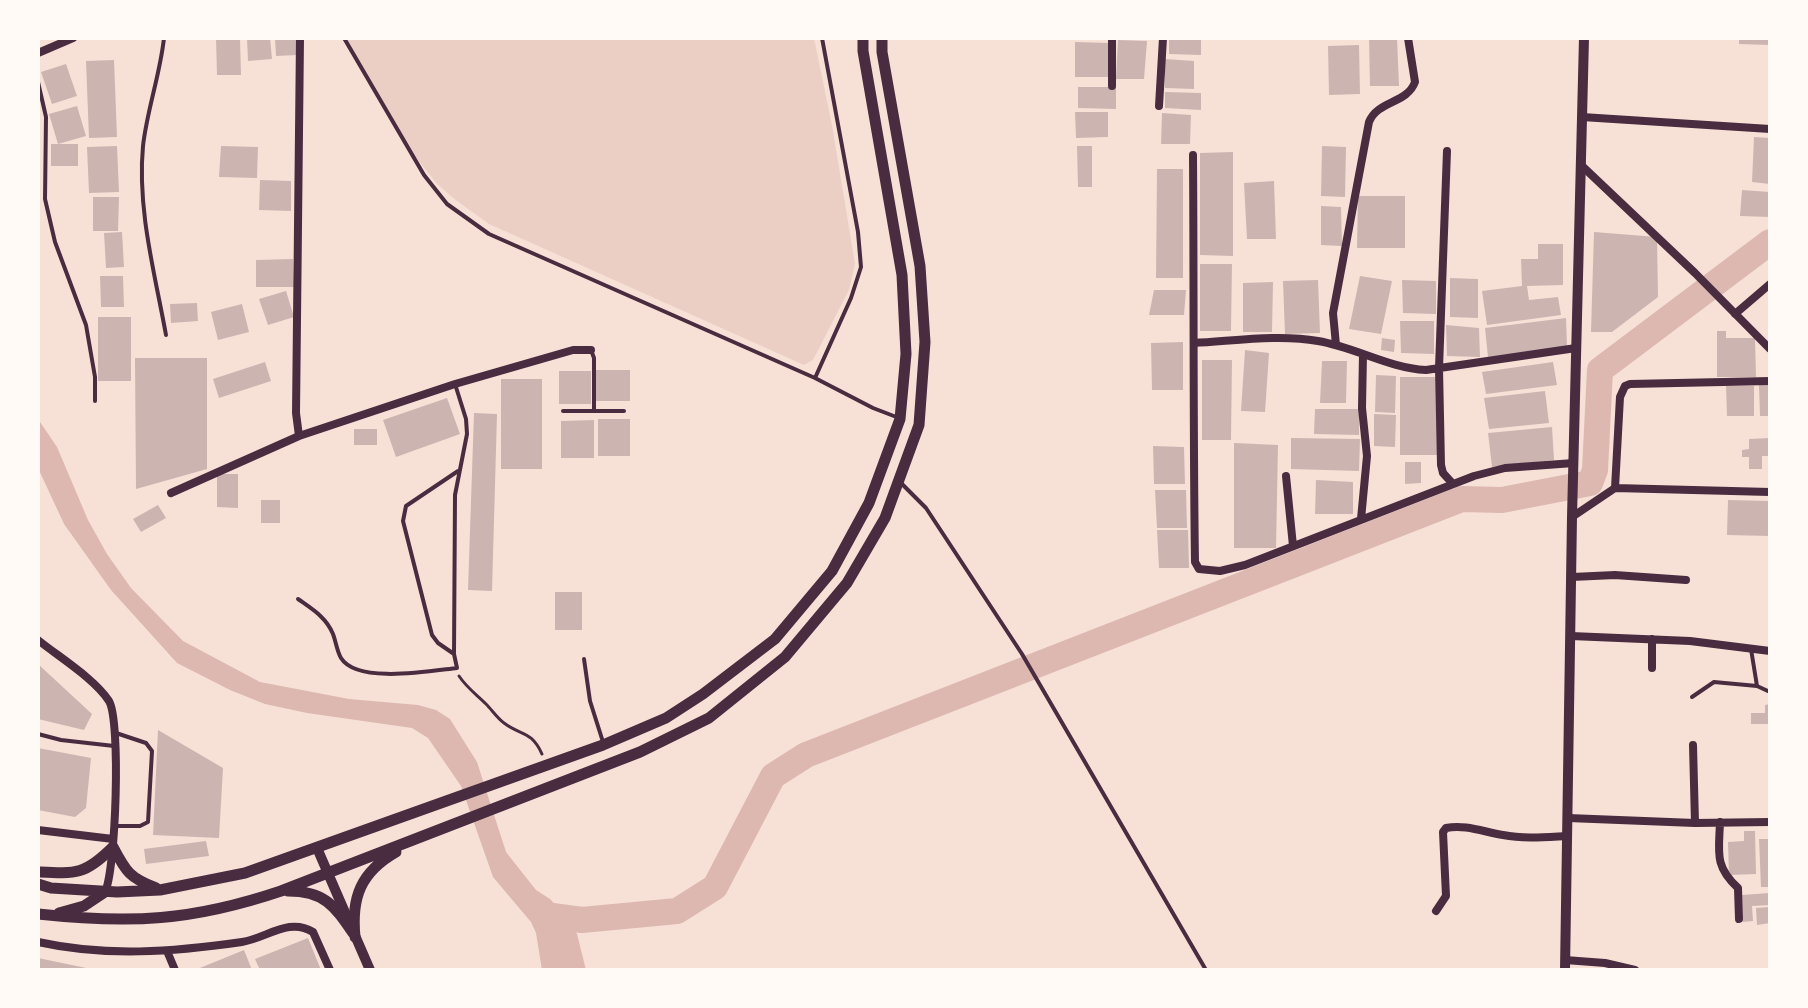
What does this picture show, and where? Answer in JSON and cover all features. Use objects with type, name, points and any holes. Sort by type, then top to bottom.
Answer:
[{"type":"main road","points":[[38,884],[105,892],[160,890],[245,873],[603,745],[666,718],[775,639],[832,571],[869,503],[900,419],[906,354],[902,275],[863,38]]},
{"type":"main road","points":[[43,914],[128,920],[183,917],[233,907],[281,891],[640,752],[709,718],[785,657],[847,583],[885,518],[919,425],[925,342],[920,266],[882,38]]},
{"type":"main road","points":[[355,937],[353,916],[356,898],[365,878],[378,863],[432,833]]},
{"type":"main road","points":[[38,872],[73,874],[86,871],[113,843],[123,868],[133,879],[160,890]]},
{"type":"main road","points":[[281,891],[299,891],[328,900],[355,937]]},
{"type":"main road","points":[[43,914],[84,906],[105,892]]},
{"type":"street","points":[[38,53],[73,38]]},
{"type":"street","points":[[299,436],[296,413],[300,38]]},
{"type":"street","points":[[1112,38],[1112,86]]},
{"type":"street","points":[[1159,106],[1163,38]]},
{"type":"street","points":[[1336,345],[1333,313],[1369,122],[1377,110],[1407,95],[1413,88],[1415,82],[1408,38]]},
{"type":"street","points":[[1584,38],[1565,965],[1605,963],[1635,970]]},
{"type":"street","points":[[1582,117],[1770,129]]},
{"type":"street","points":[[1447,151],[1439,368],[1441,465],[1443,473],[1453,484]]},
{"type":"street","points":[[1193,155],[1196,566],[1207,571],[1220,571],[1245,565],[1453,484],[1505,468],[1574,466]]},
{"type":"street","points":[[1581,165],[1770,349]]},
{"type":"street","points":[[1735,314],[1770,284]]},
{"type":"street","points":[[1194,343],[1302,339],[1336,345],[1410,369],[1439,368],[1576,348]]},
{"type":"street","points":[[171,493],[299,436],[455,384],[573,350],[591,350]]},
{"type":"street","points":[[1361,519],[1367,456],[1362,408],[1363,354]]},
{"type":"street","points":[[1615,488],[1620,397],[1625,386],[1770,381]]},
{"type":"street","points":[[1286,476],[1293,546]]},
{"type":"street","points":[[1572,517],[1615,488],[1770,492]]},
{"type":"street","points":[[1572,577],[1615,575],[1686,580]]},
{"type":"street","points":[[1571,636],[1652,639],[1770,651]]},
{"type":"street","points":[[1652,639],[1652,668]]},
{"type":"street","points":[[38,640],[102,691],[111,704],[115,733],[113,843],[105,892]]},
{"type":"street","points":[[1693,745],[1695,823]]},
{"type":"street","points":[[1568,818],[1695,823],[1770,822]]},
{"type":"street","points":[[1720,822],[1719,859],[1722,871],[1738,888],[1739,919]]},
{"type":"street","points":[[1436,911],[1446,896],[1443,832],[1446,828],[1474,828],[1504,836],[1567,836]]},
{"type":"street","points":[[38,830],[113,843]]},
{"type":"street","points":[[317,848],[370,970]]},
{"type":"street","points":[[38,942],[99,952],[167,951],[247,941],[283,928],[299,926],[313,932],[330,970]]},
{"type":"street","points":[[167,951],[175,970]]},
{"type":"lane","points":[[164,38],[143,146],[143,179],[146,225],[166,335]]},
{"type":"lane","points":[[344,38],[424,175],[447,204],[489,234],[815,378],[900,419]]},
{"type":"lane","points":[[815,378],[851,298],[861,267],[858,232],[822,38]]},
{"type":"lane","points":[[38,82],[46,117],[45,199],[64,268],[86,325],[95,377],[95,401]]},
{"type":"lane","points":[[591,350],[594,358],[594,411]]},
{"type":"lane","points":[[298,599],[321,615],[342,661],[354,670],[376,674],[457,668],[454,654],[455,495],[465,447],[466,419],[455,384]]},
{"type":"lane","points":[[563,411],[624,411]]},
{"type":"lane","points":[[454,654],[432,635],[403,521],[406,506],[458,471]]},
{"type":"lane","points":[[900,481],[926,508],[1022,654],[1206,970]]},
{"type":"lane","points":[[1751,649],[1757,686]]},
{"type":"lane","points":[[584,659],[590,701],[603,745]]},
{"type":"lane","points":[[1692,697],[1714,682],[1757,686],[1770,692]]},
{"type":"lane","points":[[113,826],[140,826],[148,822],[152,751],[146,743],[115,733]]},
{"type":"lane","points":[[38,734],[115,747]]},
{"type":"path","points":[[457,668],[468,689],[504,723],[525,732],[537,742],[547,765]]},
{"type":"shaded area","points":[[346,38],[814,38],[855,264],[849,290],[813,360],[804,365],[489,224],[437,184],[410,150]]},
{"type":"shaded area","points":[[38,419],[57,447],[88,520],[107,554],[131,588],[183,641],[260,682],[349,699],[418,705],[436,710],[450,719],[477,762],[506,852],[536,890],[550,899],[570,920],[577,934],[586,970],[542,970],[536,933],[531,922],[493,877],[461,786],[428,738],[412,728],[265,704],[177,663],[111,590],[64,524],[38,468]]},
{"type":"building","points":[[216,38],[240,38],[241,75],[217,75]]},
{"type":"building","points":[[247,38],[270,38],[272,59],[248,61]]},
{"type":"building","points":[[275,38],[296,38],[297,55],[276,56]]},
{"type":"building","points":[[1169,38],[1201,38],[1201,55],[1169,54]]},
{"type":"building","points":[[1369,38],[1397,38],[1399,86],[1370,86]]},
{"type":"building","points":[[1739,38],[1770,38],[1770,45],[1739,44]]},
{"type":"building","points":[[1118,40],[1147,41],[1144,79],[1116,79]]},
{"type":"building","points":[[1075,42],[1109,43],[1108,77],[1075,77]]},
{"type":"building","points":[[1359,45],[1360,94],[1329,95],[1328,46]]},
{"type":"building","points":[[1165,59],[1194,61],[1194,89],[1165,88]]},
{"type":"building","points":[[114,60],[117,137],[89,138],[86,61]]},
{"type":"building","points":[[66,64],[77,96],[52,104],[41,72]]},
{"type":"building","points":[[1078,87],[1116,87],[1116,109],[1078,108]]},
{"type":"building","points":[[1165,92],[1201,93],[1201,110],[1165,108]]},
{"type":"building","points":[[77,106],[86,136],[58,144],[49,114]]},
{"type":"building","points":[[1075,112],[1108,112],[1108,137],[1076,138]]},
{"type":"building","points":[[1162,113],[1191,115],[1190,144],[1161,144]]},
{"type":"building","points":[[1754,137],[1770,138],[1770,184],[1752,182]]},
{"type":"building","points":[[51,144],[78,144],[78,166],[51,166]]},
{"type":"building","points":[[117,146],[119,192],[89,193],[87,147]]},
{"type":"building","points":[[221,146],[258,147],[257,178],[219,177]]},
{"type":"building","points":[[1077,146],[1092,146],[1092,187],[1078,187]]},
{"type":"building","points":[[1322,146],[1346,147],[1345,197],[1321,196]]},
{"type":"building","points":[[1233,152],[1233,256],[1200,255],[1200,153]]},
{"type":"building","points":[[1157,169],[1183,169],[1183,278],[1156,278]]},
{"type":"building","points":[[260,180],[291,181],[291,211],[259,210]]},
{"type":"building","points":[[1274,181],[1276,239],[1247,239],[1244,183]]},
{"type":"building","points":[[1742,190],[1770,192],[1770,217],[1740,216]]},
{"type":"building","points":[[1358,196],[1405,196],[1405,248],[1357,248]]},
{"type":"building","points":[[93,197],[119,197],[118,231],[93,231]]},
{"type":"building","points":[[1321,206],[1341,207],[1342,246],[1321,245]]},
{"type":"building","points":[[122,232],[124,267],[106,268],[104,233]]},
{"type":"building","points":[[1594,232],[1657,237],[1658,297],[1612,332],[1591,332]]},
{"type":"building","points":[[1538,244],[1563,244],[1563,285],[1527,286],[1529,300],[1558,297],[1561,315],[1487,325],[1482,291],[1522,286],[1521,259],[1538,259]]},
{"type":"building","points":[[293,259],[294,287],[256,287],[256,260]]},
{"type":"building","points":[[1200,264],[1232,264],[1231,331],[1200,331]]},
{"type":"building","points":[[100,276],[123,276],[124,307],[101,307]]},
{"type":"building","points":[[1360,276],[1392,281],[1381,334],[1349,329]]},
{"type":"building","points":[[1450,278],[1478,279],[1478,318],[1450,317]]},
{"type":"building","points":[[1318,280],[1320,333],[1285,334],[1283,281]]},
{"type":"building","points":[[1402,280],[1436,281],[1436,314],[1403,313]]},
{"type":"building","points":[[1273,282],[1272,332],[1243,332],[1243,283]]},
{"type":"building","points":[[1154,290],[1186,290],[1184,315],[1149,315]]},
{"type":"building","points":[[286,291],[294,317],[268,325],[259,299]]},
{"type":"building","points":[[197,303],[198,321],[171,323],[170,304]]},
{"type":"building","points":[[242,304],[249,332],[218,340],[211,312]]},
{"type":"building","points":[[98,317],[131,317],[131,381],[98,381]]},
{"type":"building","points":[[1566,318],[1567,347],[1488,357],[1485,328]]},
{"type":"building","points":[[1400,321],[1434,321],[1434,354],[1401,353]]},
{"type":"building","points":[[1446,325],[1479,328],[1480,357],[1447,356]]},
{"type":"building","points":[[1717,331],[1726,331],[1726,338],[1755,338],[1756,377],[1717,377]]},
{"type":"building","points":[[1382,338],[1395,340],[1394,352],[1381,350]]},
{"type":"building","points":[[1183,342],[1183,390],[1152,390],[1151,343]]},
{"type":"building","points":[[1245,350],[1269,353],[1265,412],[1241,411]]},
{"type":"building","points":[[135,358],[207,358],[207,469],[136,489]]},
{"type":"building","points":[[1202,360],[1232,360],[1231,440],[1202,440]]},
{"type":"building","points":[[1322,361],[1347,361],[1346,403],[1320,403]]},
{"type":"building","points":[[265,362],[271,381],[219,398],[213,379]]},
{"type":"building","points":[[1553,362],[1557,385],[1486,394],[1482,372]]},
{"type":"building","points":[[596,370],[630,370],[630,401],[596,401]]},
{"type":"building","points":[[559,371],[591,371],[591,404],[559,404]]},
{"type":"building","points":[[1376,375],[1396,376],[1395,413],[1375,412]]},
{"type":"building","points":[[1400,377],[1437,377],[1437,455],[1400,455]]},
{"type":"building","points":[[501,379],[542,379],[542,469],[501,469]]},
{"type":"building","points":[[1759,385],[1770,385],[1770,416],[1760,416]]},
{"type":"building","points":[[1726,386],[1754,386],[1754,416],[1727,416]]},
{"type":"building","points":[[1545,391],[1549,423],[1489,429],[1484,398]]},
{"type":"building","points":[[447,398],[460,434],[396,457],[383,420]]},
{"type":"building","points":[[1315,409],[1359,409],[1359,435],[1314,434]]},
{"type":"building","points":[[474,413],[497,414],[492,591],[468,590]]},
{"type":"building","points":[[1374,414],[1396,415],[1395,447],[1374,446]]},
{"type":"building","points":[[598,419],[630,419],[630,456],[598,456]]},
{"type":"building","points":[[594,420],[594,458],[561,458],[561,421]]},
{"type":"building","points":[[1552,427],[1554,460],[1492,467],[1488,433]]},
{"type":"building","points":[[354,429],[377,429],[377,445],[354,445]]},
{"type":"building","points":[[1291,438],[1360,439],[1359,471],[1291,469]]},
{"type":"building","points":[[1770,438],[1770,456],[1762,456],[1762,469],[1749,469],[1749,457],[1742,457],[1742,450],[1749,449],[1749,439]]},
{"type":"building","points":[[1234,443],[1278,445],[1276,548],[1234,548]]},
{"type":"building","points":[[1153,446],[1184,447],[1185,484],[1154,484]]},
{"type":"building","points":[[1405,462],[1421,462],[1421,483],[1405,484]]},
{"type":"building","points":[[217,474],[238,474],[238,508],[217,507]]},
{"type":"building","points":[[1316,480],[1353,482],[1353,514],[1315,514]]},
{"type":"building","points":[[1155,490],[1186,490],[1187,528],[1157,528]]},
{"type":"building","points":[[261,500],[280,500],[280,523],[261,523]]},
{"type":"building","points":[[1728,500],[1770,501],[1770,536],[1727,535]]},
{"type":"building","points":[[158,505],[166,518],[141,532],[133,519]]},
{"type":"building","points":[[1157,530],[1188,530],[1189,568],[1159,568]]},
{"type":"building","points":[[555,592],[582,592],[582,630],[555,630]]},
{"type":"building","points":[[38,664],[92,714],[84,730],[38,719]]},
{"type":"building","points":[[1770,704],[1770,724],[1751,724],[1751,713],[1765,713],[1765,705]]},
{"type":"building","points":[[158,730],[223,768],[219,838],[153,835]]},
{"type":"building","points":[[38,748],[91,758],[86,808],[75,817],[38,810]]},
{"type":"building","points":[[1744,831],[1755,831],[1756,874],[1729,875],[1728,842],[1744,841]]},
{"type":"building","points":[[1759,839],[1770,839],[1770,887],[1761,887]]},
{"type":"building","points":[[206,841],[209,856],[146,864],[144,849]]},
{"type":"building","points":[[1769,893],[1770,905],[1752,906],[1753,921],[1743,922],[1742,895]]},
{"type":"building","points":[[1770,907],[1770,923],[1757,925],[1756,908]]},
{"type":"building","points":[[308,938],[321,970],[260,970],[255,959]]},
{"type":"building","points":[[244,950],[252,970],[195,970]]},
{"type":"building","points":[[38,958],[91,969],[91,970],[38,970]]},
{"type":"waterway","points":[[545,915],[582,920],[677,911],[715,887],[773,776],[806,755],[1462,499],[1502,500],[1590,483],[1595,470],[1600,370],[1770,242]]}]
